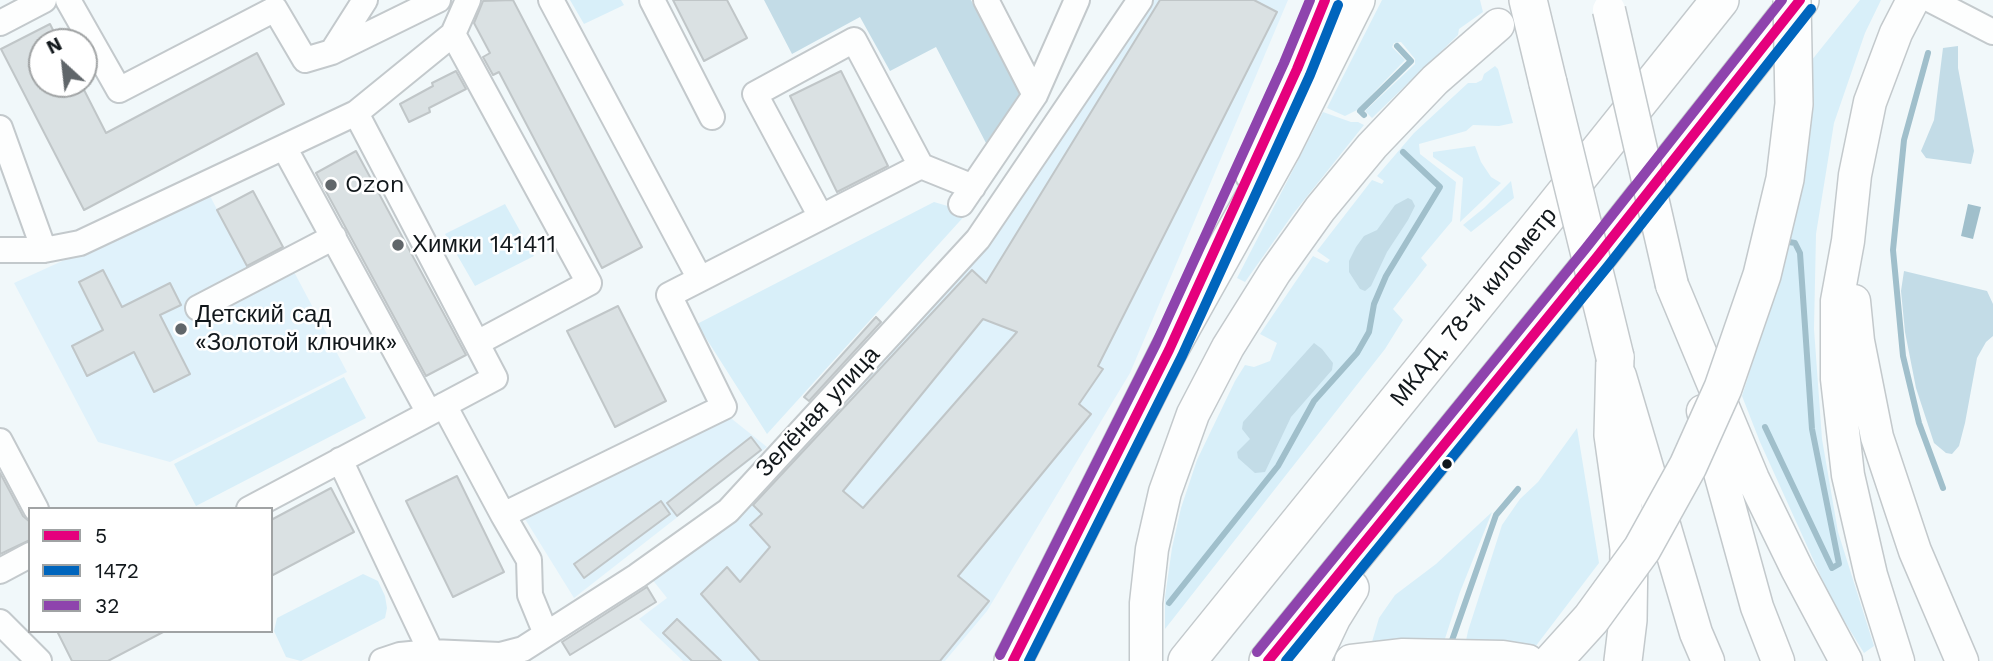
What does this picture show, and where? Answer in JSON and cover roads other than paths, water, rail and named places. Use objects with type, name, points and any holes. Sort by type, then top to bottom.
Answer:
[{"type":"highway","points":[[1013,661],[1169,350],[1282,148],[1356,0]]},
{"type":"highway","points":[[1528,0],[1615,357],[1613,435],[1629,549],[1628,620],[1623,661]]},
{"type":"highway","name":"МКАД, 78-й километр","points":[[1186,661],[1545,220],[1720,0]]},
{"type":"highway","points":[[1553,661],[1591,619],[1642,548],[1688,466],[1723,388],[1762,275],[1785,180],[1794,104],[1792,0]]},
{"type":"highway","points":[[1268,661],[1597,257],[1800,0]]},
{"type":"highway","points":[[1311,661],[1332,617],[1424,468]]},
{"type":"main road","points":[[1898,661],[1871,575],[1848,475],[1837,366],[1837,301],[1848,241],[1855,175],[1870,102],[1896,33],[1913,0]]},
{"type":"main road","points":[[1608,5],[1672,285],[1716,461],[1758,607],[1778,661]]},
{"type":"main road","points":[[1146,661],[1146,603],[1152,550],[1165,492],[1193,414],[1228,347],[1275,272],[1320,209],[1363,157],[1434,80],[1498,24]]},
{"type":"main road","points":[[1848,241],[1858,341],[1877,437],[1915,551],[1962,661]]},
{"type":"main road","points":[[1672,285],[1753,479],[1846,661]]},
{"type":"main road","points":[[1615,357],[1648,477],[1707,661]]},
{"type":"main road","points":[[1351,661],[1403,655],[1503,657],[1528,661]]},
{"type":"street","points":[[0,23],[44,0]]},
{"type":"street","points":[[68,0],[120,90],[277,4],[305,60],[332,52],[438,0]]},
{"type":"street","points":[[332,52],[365,0]]},
{"type":"street","points":[[0,250],[44,250],[80,243],[356,113],[453,34],[468,0]]},
{"type":"street","points":[[551,0],[700,279]]},
{"type":"street","points":[[652,0],[712,117]]},
{"type":"street","points":[[986,0],[1035,95]]},
{"type":"street","points":[[821,217],[755,94],[854,40],[921,166],[967,196],[1035,95],[1077,0]]},
{"type":"street","name":"Зелёная улица","points":[[382,661],[400,655],[431,652],[500,655],[523,649],[637,576],[728,511],[978,239],[1140,0]]},
{"type":"street","points":[[1169,350],[1292,81],[1325,0]]},
{"type":"street","points":[[1931,0],[1993,32]]},
{"type":"street","points":[[453,34],[589,283],[477,343]]},
{"type":"street","points":[[253,507],[495,378],[356,113]]},
{"type":"street","points":[[0,128],[44,250]]},
{"type":"street","points":[[284,147],[436,409],[529,560],[530,594],[546,634]]},
{"type":"street","points":[[503,515],[724,407],[669,295],[921,166]]},
{"type":"street","points":[[198,308],[334,237]]},
{"type":"street","points":[[0,441],[35,507]]},
{"type":"street","points":[[340,460],[431,652]]},
{"type":"street","points":[[0,571],[28,556]]},
{"type":"street","points":[[14,627],[39,661]]},
{"type":"waterway","points":[[1364,115],[1360,111],[1411,61],[1397,46]]},
{"type":"waterway","points":[[1928,53],[1904,140],[1893,250],[1903,356],[1919,423],[1943,488]]},
{"type":"waterway","points":[[1169,603],[1278,466],[1314,401],[1357,353],[1369,332],[1374,304],[1386,276],[1440,187],[1403,152]]},
{"type":"waterway","points":[[1765,427],[1832,568],[1839,564],[1812,429],[1800,253],[1795,243],[1783,241]]},
{"type":"waterway","points":[[1450,646],[1496,515],[1518,489]]},
{"type":"place","name":"Ozon","points":[[331,185]]},
{"type":"place","name":"Химки 141411","points":[[398,245]]},
{"type":"place","name":"Детский сад «Золотой ключик»","points":[[181,329]]}]
